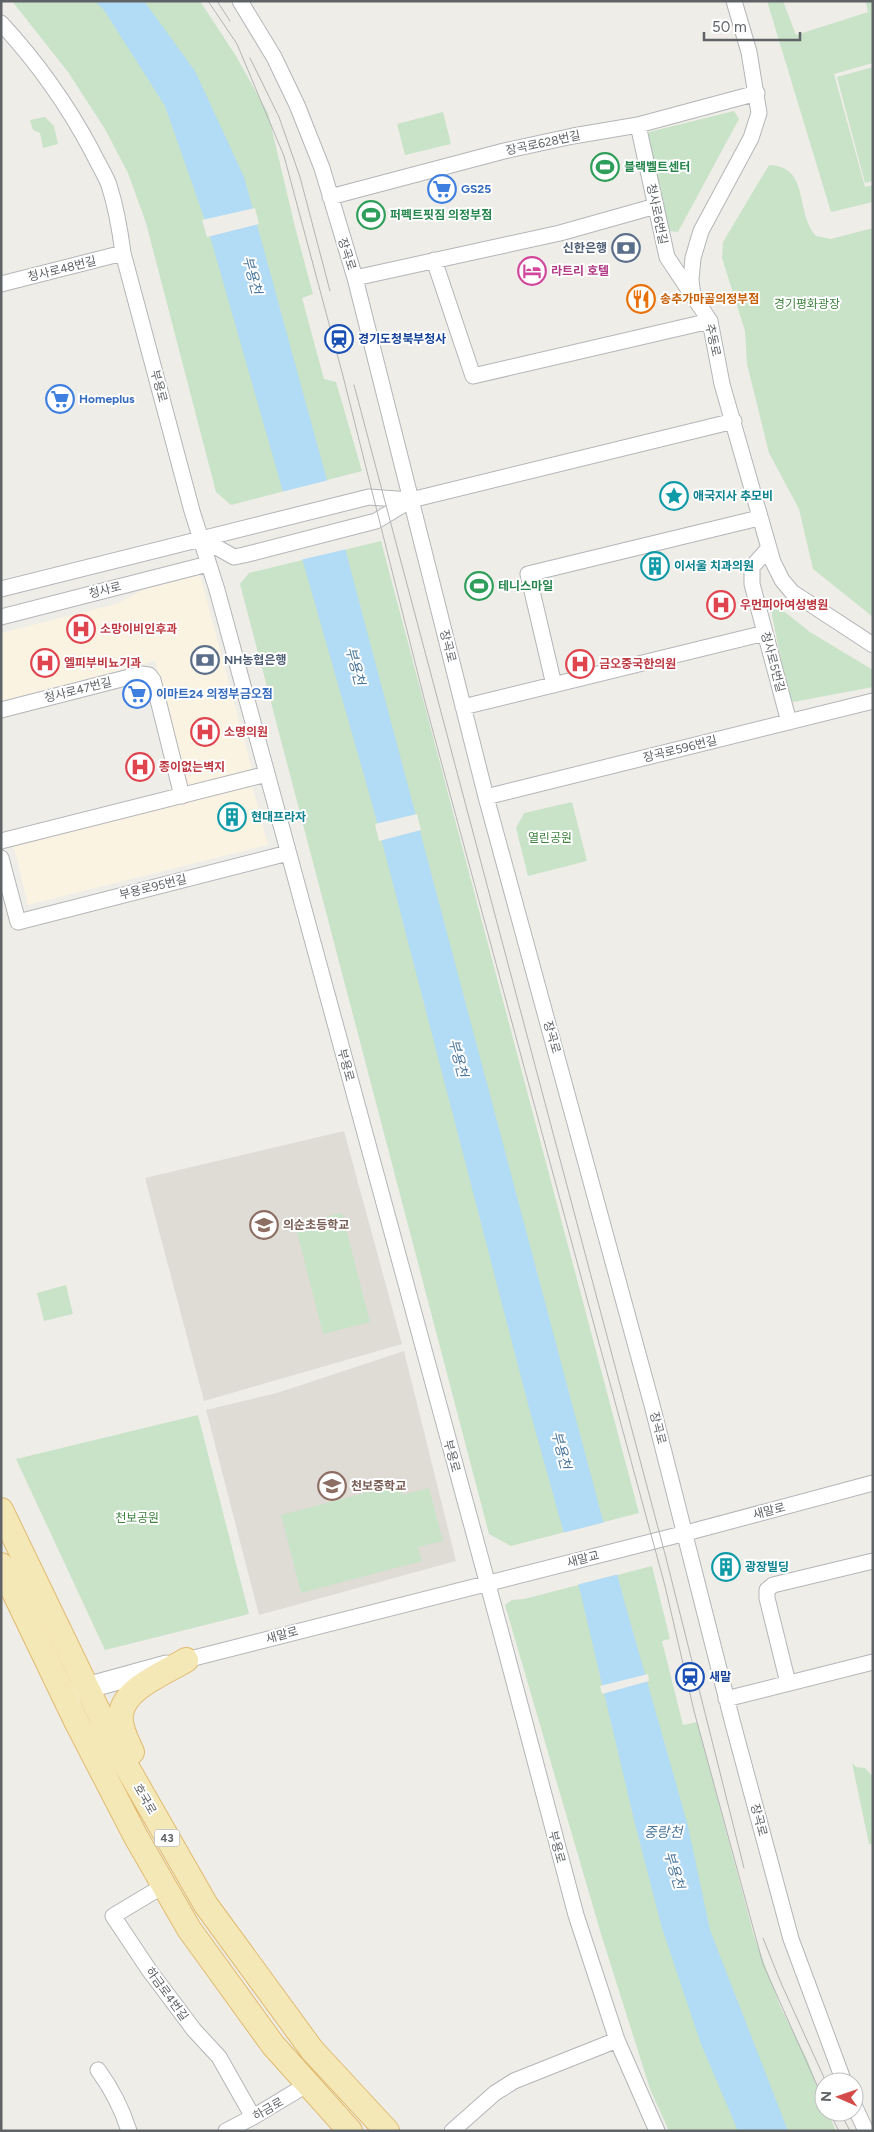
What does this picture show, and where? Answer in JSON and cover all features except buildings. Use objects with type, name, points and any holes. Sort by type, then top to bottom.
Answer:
[{"type":"main road","name":"호국로","points":[[1,1510],[116,1748],[206,1905],[312,2050],[387,2131]]},
{"type":"main road","name":"호국로","points":[[1,1565],[64,1698],[163,1886],[220,1975],[273,2044],[350,2131]]},
{"type":"main road","points":[[167,1837],[141,1770],[124,1734],[121,1714],[124,1704],[129,1697],[186,1660]]},
{"type":"street","name":"장곡로","points":[[240,1],[274,57],[297,105],[322,168],[355,278],[486,797],[686,1534],[726,1699],[791,1939],[840,2072]]},
{"type":"street","points":[[693,296],[691,280],[693,258],[701,230],[753,132],[759,114],[758,93],[734,1]]},
{"type":"street","name":"부용로","points":[[1,24],[37,63],[81,131],[108,183],[117,214],[123,253],[200,538],[494,1581],[576,1915],[617,2040],[657,2131]]},
{"type":"street","name":"장곡로628번길","points":[[330,197],[504,151],[573,136],[638,126],[758,93]]},
{"type":"street","name":"청사로6번길","points":[[638,126],[656,206],[658,227],[667,257],[693,296]]},
{"type":"street","points":[[355,278],[560,233],[656,206]]},
{"type":"street","name":"청사로48번길","points":[[1,284],[123,253]]},
{"type":"street","points":[[434,260],[473,376],[710,321]]},
{"type":"street","name":"추동로","points":[[693,296],[710,321],[722,384],[734,421],[759,518],[768,549],[782,580],[792,592],[873,645]]},
{"type":"street","points":[[200,538],[234,557],[244,555],[376,521],[411,500],[734,421]]},
{"type":"street","points":[[1,588],[369,497],[411,500]]},
{"type":"street","points":[[554,685],[528,574],[759,518]]},
{"type":"street","name":"청사로5번길","points":[[768,549],[752,567],[752,584],[789,722]]},
{"type":"street","name":"청사로","points":[[1,617],[208,564]]},
{"type":"street","points":[[463,708],[765,633]]},
{"type":"street","name":"청사로47번길","points":[[1,710],[141,674],[149,675],[153,680],[182,796]]},
{"type":"street","name":"장곡로596번길","points":[[486,797],[873,701]]},
{"type":"street","points":[[1,841],[267,774]]},
{"type":"street","name":"부용로95번길","points":[[1,858],[18,922],[288,853]]},
{"type":"street","name":"새말로","points":[[666,1539],[873,1483]]},
{"type":"street","name":"새말교","points":[[494,1581],[666,1539]]},
{"type":"street","points":[[788,1683],[767,1598],[767,1590],[773,1585],[873,1561]]},
{"type":"street","name":"새말로","points":[[64,1698],[86,1688],[186,1660],[494,1581]]},
{"type":"street","points":[[726,1699],[873,1662]]},
{"type":"street","name":"하금로4번길","points":[[163,1886],[113,1916],[148,1970],[188,2023],[219,2057],[253,2117]]},
{"type":"street","points":[[462,2128],[495,2093],[514,2081],[617,2040]]},
{"type":"street","points":[[98,2070],[109,2084],[124,2113],[129,2131]]},
{"type":"street","name":"하금로","points":[[226,2131],[308,2084]]},
{"type":"shaded area","points":[[200,575],[252,769],[188,786],[155,661],[1,701],[1,633],[116,604],[143,590]]},
{"type":"shaded area","points":[[252,785],[268,845],[28,905],[13,843]]},
{"type":"shaded area","name":"의순초등학교","points":[[344,1131],[402,1344],[204,1401],[145,1178]]},
{"type":"shaded area","name":"천보중학교","points":[[404,1351],[456,1561],[259,1615],[206,1410],[277,1393]]},
{"type":"green space","points":[[12,1],[200,1],[236,56],[268,113],[313,294],[302,298],[324,379],[336,382],[362,471],[231,505],[216,492],[146,223],[128,173],[105,129],[68,72]]},
{"type":"green space","points":[[767,1],[783,1],[796,35],[868,12],[866,1],[873,1],[873,63],[834,74],[865,187],[873,185],[873,202],[831,212]]},
{"type":"green space","points":[[873,67],[873,181],[865,183],[837,77]]},
{"type":"green space","points":[[734,111],[739,119],[678,232],[670,231],[644,141],[649,132]]},
{"type":"green space","points":[[443,112],[451,144],[405,155],[397,124]]},
{"type":"green space","points":[[45,117],[54,126],[58,144],[43,148],[40,133],[33,130],[30,120]]},
{"type":"green space","name":"경기평화광장","points":[[769,165],[782,168],[791,173],[797,182],[805,215],[809,226],[816,236],[831,239],[873,228],[873,617],[813,569],[799,509],[769,453],[747,364],[745,331],[722,258],[723,242]]},
{"type":"green space","points":[[381,541],[639,1513],[511,1546],[489,1534],[240,584],[249,573]]},
{"type":"green space","points":[[777,606],[810,632],[873,670],[873,687],[793,702],[788,695],[771,610]]},
{"type":"green space","name":"열린공원","points":[[572,802],[587,861],[528,876],[516,828],[524,813]]},
{"type":"green space","points":[[342,1213],[370,1322],[323,1334],[295,1224]]},
{"type":"green space","points":[[66,1285],[73,1314],[44,1321],[37,1293]]},
{"type":"green space","name":"천보공원","points":[[198,1415],[249,1614],[105,1650],[16,1459]]},
{"type":"green space","points":[[399,1484],[402,1495],[429,1488],[443,1541],[418,1547],[422,1561],[301,1593],[281,1515]]},
{"type":"green space","points":[[652,1566],[670,1639],[662,1641],[683,1725],[697,1722],[754,1936],[781,2008],[814,2077],[814,2122],[832,2122],[836,2131],[669,2131],[650,2089],[601,1934],[505,1605],[512,1600],[524,1599]]},
{"type":"green space","points":[[852,1763],[856,1767],[865,1768],[873,1777],[873,1844],[869,1844]]},
{"type":"water","name":"중랑천","points":[[95,1],[144,1],[195,71],[244,177],[325,473],[624,1600],[688,1826],[710,1930],[788,2131],[738,2131],[701,2044],[662,1928],[635,1824],[581,1595],[528,1404],[373,807],[208,229],[165,106],[104,10]]},
{"type":"pier","points":[[255,208],[259,224],[207,237],[202,220]]},
{"type":"pier","points":[[329,480],[347,549],[300,560],[281,492]]},
{"type":"pier","points":[[417,814],[421,830],[379,841],[375,824]]},
{"type":"pier","points":[[606,1522],[619,1574],[576,1585],[562,1533]]},
{"type":"pier","points":[[648,1674],[649,1681],[602,1694],[600,1686]]},
{"type":"tram line","points":[[208,1],[237,44],[284,156],[343,376],[425,702],[665,1586],[694,1711],[763,1964],[814,2079]]},
{"type":"tram line","points":[[217,1],[230,21]]},
{"type":"tram line","points":[[250,58],[279,117],[300,177],[330,291]]},
{"type":"tram line","points":[[354,385],[665,1554],[744,1868]]},
{"type":"tram line","points":[[763,1938],[821,2072]]},
{"type":"tram line","points":[[834,2122],[839,2131]]},
{"type":"tram line","points":[[845,2122],[850,2131]]},
{"type":"place","name":"블랙벨트센터","points":[[605,167]]},
{"type":"place","name":"GS25","points":[[442,189]]},
{"type":"place","name":"퍼펙트핏짐 의정부점","points":[[371,215]]},
{"type":"place","name":"신한은행","points":[[626,248]]},
{"type":"place","name":"라트리 호텔","points":[[532,271]]},
{"type":"place","name":"송추가마골의정부점","points":[[641,299]]},
{"type":"place","name":"경기도청북부청사","points":[[339,339]]},
{"type":"place","name":"Homeplus","points":[[60,399]]},
{"type":"place","name":"애국지사 추모비","points":[[674,496]]},
{"type":"place","name":"이서울 치과의원","points":[[655,566]]},
{"type":"place","name":"테니스마일","points":[[479,586]]},
{"type":"place","name":"우먼피아여성병원","points":[[721,605]]},
{"type":"place","name":"소망이비인후과","points":[[81,629]]},
{"type":"place","name":"NH농협은행","points":[[205,660]]},
{"type":"place","name":"엘피부비뇨기과","points":[[45,663]]},
{"type":"place","name":"금오중국한의원","points":[[580,664]]},
{"type":"place","name":"이마트24 의정부금오점","points":[[137,694]]},
{"type":"place","name":"소명의원","points":[[205,732]]},
{"type":"place","name":"종이없는벽지","points":[[140,767]]},
{"type":"place","name":"현대프라자","points":[[232,817]]},
{"type":"place","name":"의순초등학교","points":[[264,1225]]},
{"type":"place","name":"천보중학교","points":[[332,1486]]},
{"type":"place","name":"광장빌딩","points":[[726,1567]]},
{"type":"place","name":"새말","points":[[690,1677]]},
{"type":"water label","name":"부용천","points":[[252,275]]},
{"type":"water label","name":"부용천","points":[[355,666]]},
{"type":"water label","name":"부용천","points":[[458,1058]]},
{"type":"water label","name":"부용천","points":[[561,1450]]},
{"type":"water label","name":"부용천","points":[[674,1870]]}]
